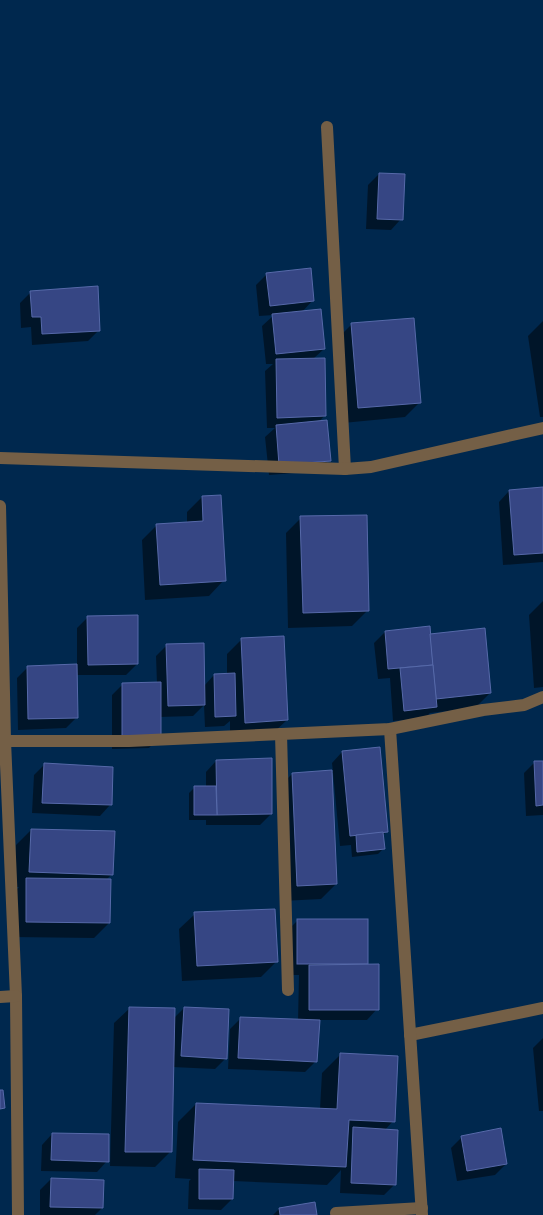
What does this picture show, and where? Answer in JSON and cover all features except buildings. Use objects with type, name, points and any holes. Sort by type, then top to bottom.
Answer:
[{"type":"street","points":[[327,127],[345,468]]},
{"type":"street","points":[[0,458],[345,468],[371,466],[543,428]]},
{"type":"street","points":[[0,506],[3,741],[16,996],[18,1215]]},
{"type":"street","points":[[3,741],[129,741],[390,729],[483,710],[524,705],[543,697]]},
{"type":"street","points":[[336,1213],[422,1212],[390,729]]},
{"type":"street","points":[[281,734],[288,990]]},
{"type":"street","points":[[0,997],[16,996]]},
{"type":"street","points":[[410,1035],[543,1008]]}]
